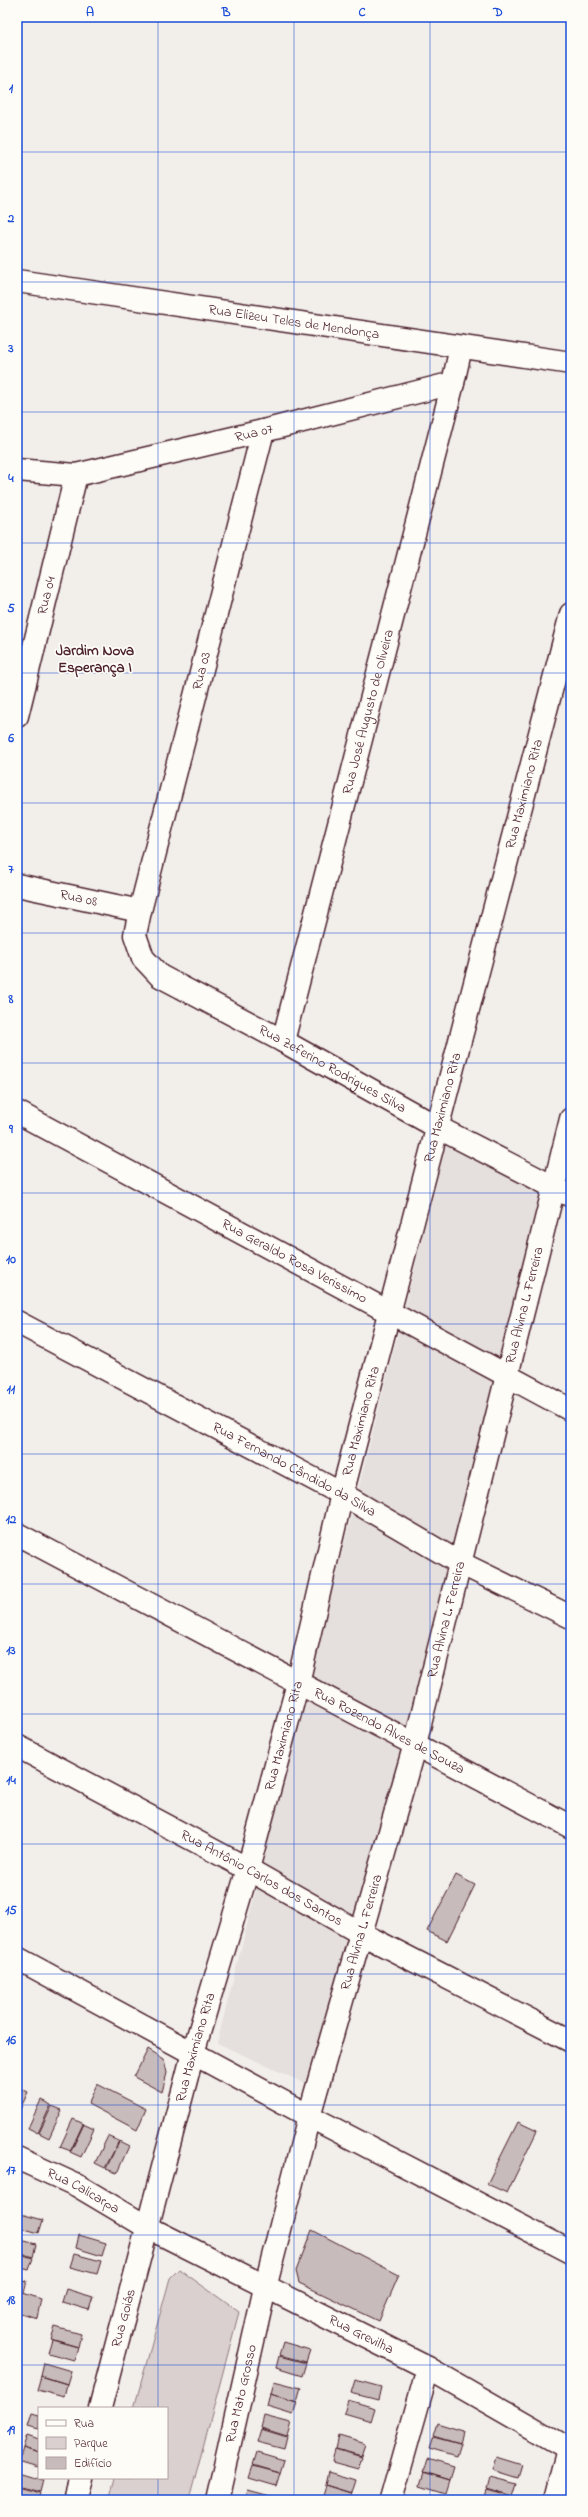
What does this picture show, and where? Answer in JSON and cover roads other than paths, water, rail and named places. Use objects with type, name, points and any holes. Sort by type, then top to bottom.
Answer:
[{"type":"street","name":"Rua Elizeu Teles de Mendonça","points":[[17,281],[571,363]]},
{"type":"street","points":[[453,383],[462,347]]},
{"type":"street","name":"Rua 07","points":[[17,470],[76,475],[263,431],[453,383]]},
{"type":"street","name":"Rua José Augusto de Oliveira","points":[[283,1041],[453,383]]},
{"type":"street","name":"Rua 03","points":[[140,911],[263,431]]},
{"type":"street","name":"Rua 04","points":[[17,716],[76,475]]},
{"type":"street","name":"Rua Maximiano Rita","points":[[148,2227],[193,2053],[248,1869],[298,1683],[342,1494],[571,614]]},
{"type":"street","name":"Rua 08","points":[[17,885],[140,911]]},
{"type":"street","name":"Rua Zeferino Rodrigues Silva","points":[[140,911],[135,935],[143,958],[160,976],[283,1041],[437,1127],[563,1192]]},
{"type":"street","name":"Rua Geraldo Rosa Verissimo","points":[[17,1112],[571,1410]]},
{"type":"street","name":"Rua Alvina L. Ferreira","points":[[309,2116],[415,1744],[458,1562],[507,1376],[563,1192],[571,1119]]},
{"type":"street","name":"Rua Fernando Cândido da Silva","points":[[17,1322],[342,1494],[458,1562],[571,1617]]},
{"type":"street","name":"Rua Rozendo Alves de Souza","points":[[17,1534],[571,1827]]},
{"type":"street","name":"Rua Antônio Carlos dos Santos","points":[[17,1746],[248,1869],[362,1934],[571,2041]]},
{"type":"street","points":[[17,1958],[309,2116],[571,2252]]},
{"type":"street","points":[[265,2288],[309,2116]]},
{"type":"street","name":"Rua Calicarpa","points":[[21,2164],[78,2186],[148,2227]]},
{"type":"street","name":"Rua Grevilha","points":[[148,2227],[265,2288],[428,2368],[570,2450]]},
{"type":"street","name":"Rua Goiás","points":[[100,2407],[148,2227]]},
{"type":"street","name":"Rua Mato Grosso","points":[[217,2500],[265,2288]]},
{"type":"street","points":[[391,2500],[428,2368]]},
{"type":"street","points":[[555,2500],[570,2450]]},
{"type":"street","points":[[75,2500],[81,2479]]},
{"type":"district","name":"Jardim Nova Esperança I","points":[[95,660]]}]
